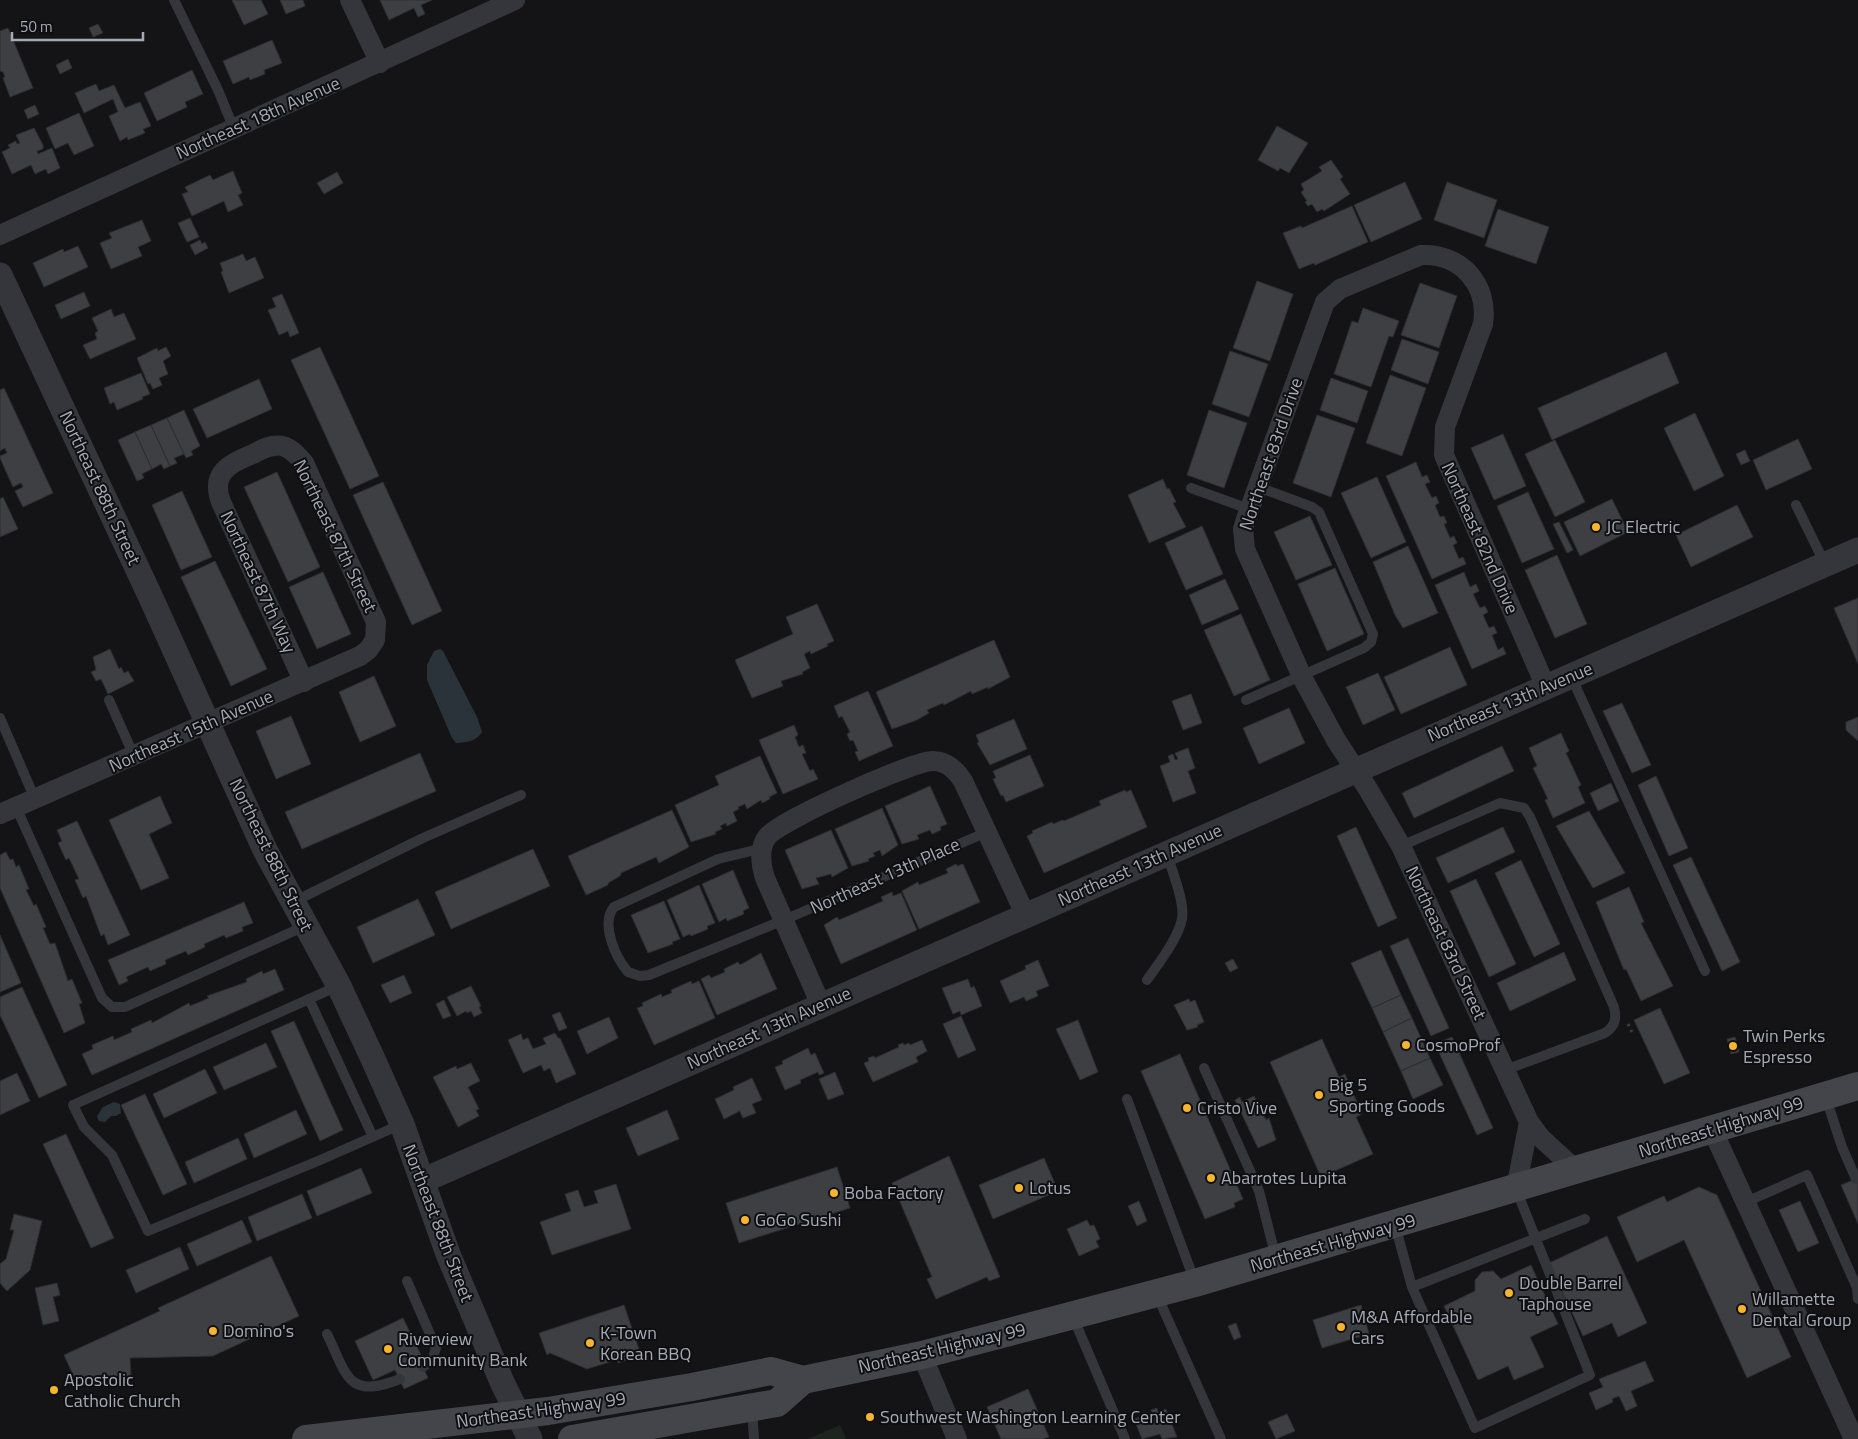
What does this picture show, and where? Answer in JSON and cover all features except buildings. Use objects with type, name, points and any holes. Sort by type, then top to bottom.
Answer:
[{"type":"main road","name":"Northeast Highway 99","points":[[306,1439],[519,1415],[692,1387],[771,1371],[803,1380],[922,1355],[1157,1294],[1396,1225],[1858,1086]]},
{"type":"main road","name":"Northeast Highway 99","points":[[572,1439],[777,1403],[803,1380]]},
{"type":"street","points":[[350,0],[380,63]]},
{"type":"street","name":"Northeast 18th Avenue","points":[[0,235],[515,0]]},
{"type":"street","name":"Northeast 83rd Drive","points":[[1355,769],[1336,740],[1301,676],[1245,549],[1243,529],[1322,309],[1329,298],[1340,289],[1414,257],[1428,255],[1446,259]]},
{"type":"street","name":"Northeast 82nd Drive","points":[[1446,259],[1471,273],[1485,307],[1484,324],[1445,427],[1442,446],[1444,455],[1546,687]]},
{"type":"street","name":"Northeast 88th Street","points":[[0,275],[265,850],[339,986],[402,1124],[448,1254],[502,1382],[530,1439]]},
{"type":"street","name":"Northeast 87th Street","points":[[219,482],[227,466],[268,447],[288,448],[304,463],[376,622],[376,638]]},
{"type":"street","name":"Northeast 87th Way","points":[[219,482],[218,491],[222,502],[304,682]]},
{"type":"street","name":"Northeast 13th Avenue","points":[[422,1181],[1026,916],[1355,769],[1858,550]]},
{"type":"street","name":"Northeast 15th Avenue","points":[[8,810],[304,682],[363,654],[376,638]]},
{"type":"street","points":[[821,1005],[762,870],[763,848],[768,836],[786,822],[920,762],[934,760],[946,763],[964,781],[1026,916]]},
{"type":"street","name":"Northeast 83rd Street","points":[[1355,769],[1400,846],[1528,1122],[1540,1137],[1577,1170]]},
{"type":"street","points":[[1516,1189],[1528,1122]]},
{"type":"street","points":[[1712,1129],[1854,1439]]},
{"type":"street","points":[[922,1355],[957,1439]]},
{"type":"lane","points":[[174,0],[218,90],[234,129]]},
{"type":"lane","points":[[1246,700],[1364,648],[1371,642],[1373,634],[1319,512],[1312,507],[1258,487]]},
{"type":"lane","points":[[1191,488],[1249,509]]},
{"type":"lane","points":[[1796,505],[1825,564]]},
{"type":"lane","points":[[1571,676],[1705,971]]},
{"type":"lane","points":[[109,700],[134,756]]},
{"type":"lane","points":[[0,718],[35,799]]},
{"type":"lane","points":[[292,902],[423,838],[521,795]]},
{"type":"lane","points":[[1400,846],[1500,803],[1524,808],[1530,817],[1614,1006],[1615,1022],[1613,1028],[1606,1033],[1505,1070]]},
{"type":"lane","points":[[8,810],[102,998],[112,1007],[125,1007],[305,926]]},
{"type":"lane","name":"Northeast 13th Place","points":[[763,848],[726,856],[616,905],[609,913],[608,926],[628,972],[646,976],[784,920],[987,832]]},
{"type":"lane","points":[[1147,980],[1170,946],[1182,919],[1178,891],[1167,853]]},
{"type":"lane","points":[[339,986],[73,1105],[84,1127],[112,1155],[148,1231],[402,1124]]},
{"type":"lane","points":[[309,999],[372,1137]]},
{"type":"lane","points":[[1204,1068],[1259,1191],[1277,1259]]},
{"type":"lane","points":[[1826,1096],[1842,1147],[1856,1178]]},
{"type":"lane","points":[[1128,1099],[1195,1283]]},
{"type":"lane","points":[[1746,1202],[1807,1176],[1857,1288],[1858,1299]]},
{"type":"lane","points":[[1396,1225],[1412,1287],[1475,1428],[1590,1375],[1534,1239],[1516,1189]]},
{"type":"lane","points":[[1412,1287],[1585,1219]]},
{"type":"lane","points":[[407,1281],[436,1348],[432,1360],[423,1367]]},
{"type":"lane","points":[[1157,1294],[1221,1439]]},
{"type":"lane","points":[[1073,1316],[1125,1439]]},
{"type":"lane","points":[[327,1334],[346,1374],[356,1385],[370,1388],[400,1379]]},
{"type":"lane","points":[[752,1408],[754,1439]]},
{"type":"shaded area","points":[[440,649],[443,651],[477,717],[482,732],[471,741],[456,743],[452,738],[427,680],[427,665],[434,651]]},
{"type":"shaded area","points":[[114,1102],[120,1104],[121,1113],[111,1116],[105,1122],[99,1121],[97,1116],[103,1107]]},
{"type":"shaded area","points":[[840,1425],[846,1438],[844,1439],[808,1439]]},
{"type":"place","name":"JC Electric","points":[[1596,527]]},
{"type":"place","name":"CosmoProf","points":[[1406,1045]]},
{"type":"place","name":"Twin Perks Espresso","points":[[1733,1046]]},
{"type":"place","name":"Big 5 Sporting Goods","points":[[1319,1095]]},
{"type":"place","name":"Cristo Vive","points":[[1187,1108]]},
{"type":"place","name":"Abarrotes Lupita","points":[[1211,1178]]},
{"type":"place","name":"Lotus","points":[[1019,1188]]},
{"type":"place","name":"Boba Factory","points":[[834,1193]]},
{"type":"place","name":"GoGo Sushi","points":[[745,1220]]},
{"type":"place","name":"Double Barrel Taphouse","points":[[1509,1293]]},
{"type":"place","name":"Willamette Dental Group","points":[[1742,1309]]},
{"type":"place","name":"M&A Affordable Cars","points":[[1341,1327]]},
{"type":"place","name":"Domino's","points":[[213,1331]]},
{"type":"place","name":"K-Town Korean BBQ","points":[[590,1343]]},
{"type":"place","name":"Riverview Community Bank","points":[[388,1349]]},
{"type":"place","name":"Apostolic Catholic Church","points":[[54,1390]]},
{"type":"place","name":"Southwest Washington Learning Center","points":[[870,1417]]}]
